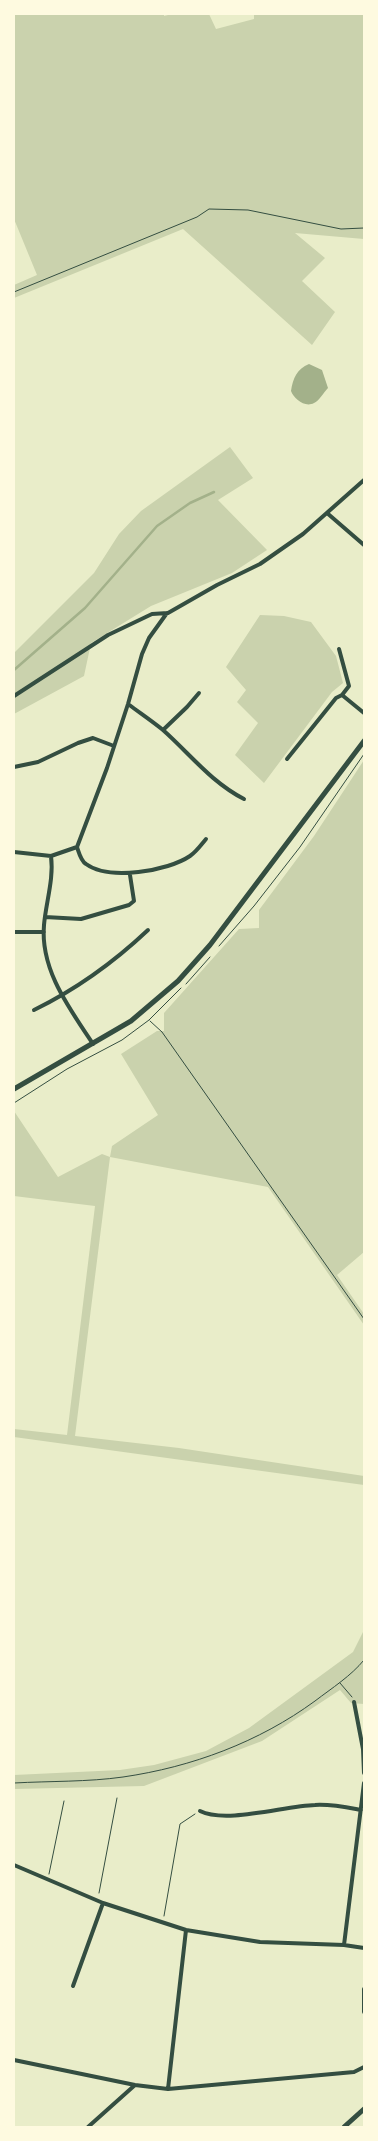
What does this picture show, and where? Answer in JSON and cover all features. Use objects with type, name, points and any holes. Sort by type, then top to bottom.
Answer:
[{"type":"main road","points":[[14,1089],[93,1044],[148,1009],[189,970],[210,945],[364,741]]},
{"type":"main road","points":[[344,2127],[364,2109]]},
{"type":"street","points":[[206,839],[192,856],[179,862],[130,875],[111,874],[92,868],[84,863],[77,847],[114,746],[128,704],[132,685],[149,638],[168,613],[217,585],[260,564],[303,534],[364,480]]},
{"type":"street","points":[[326,513],[364,545]]},
{"type":"street","points":[[14,696],[108,635],[152,614],[168,613]]},
{"type":"street","points":[[287,759],[328,707],[349,686],[339,649]]},
{"type":"street","points":[[163,730],[199,693]]},
{"type":"street","points":[[342,695],[364,713]]},
{"type":"street","points":[[128,704],[163,730],[228,791],[244,799]]},
{"type":"street","points":[[14,767],[38,762],[93,738],[114,746]]},
{"type":"street","points":[[14,852],[51,856],[77,847]]},
{"type":"street","points":[[51,856],[52,869],[44,932],[45,951],[53,978],[93,1044]]},
{"type":"street","points":[[45,917],[81,919],[129,905],[134,901],[130,875]]},
{"type":"street","points":[[34,1010],[88,981],[123,954],[148,930]]},
{"type":"street","points":[[14,932],[44,932]]},
{"type":"street","points":[[354,1702],[363,1749],[364,1773]]},
{"type":"street","points":[[344,1944],[364,1783]]},
{"type":"street","points":[[200,1811],[208,1815],[229,1815],[314,1805],[340,1805],[361,1810]]},
{"type":"street","points":[[14,1865],[103,1903],[186,1930],[260,1942],[344,1944],[364,1948]]},
{"type":"street","points":[[73,1986],[103,1903]]},
{"type":"street","points":[[168,2088],[186,1930]]},
{"type":"street","points":[[364,1989],[364,2012]]},
{"type":"street","points":[[14,2060],[135,2085],[168,2088],[354,2072],[364,2067]]},
{"type":"street","points":[[88,2127],[135,2085]]},
{"type":"path","points":[[14,292],[197,217],[209,209],[248,210],[342,229],[364,228]]},
{"type":"path","points":[[215,950],[254,906],[300,847],[364,754]]},
{"type":"path","points":[[14,1103],[67,1069],[122,1040],[150,1020],[210,956]]},
{"type":"path","points":[[150,1020],[162,1032],[364,1319]]},
{"type":"path","points":[[14,1783],[122,1777],[168,1769],[206,1758],[242,1744],[297,1714],[340,1682],[364,1660]]},
{"type":"path","points":[[340,1682],[354,1702]]},
{"type":"path","points":[[97,1900],[117,1798]]},
{"type":"path","points":[[48,1879],[64,1802]]},
{"type":"path","points":[[163,1922],[180,1824],[200,1811]]},
{"type":"shaded area","points":[[14,14],[164,14],[164,16],[172,14],[209,14],[216,29],[254,19],[254,14],[364,14],[364,239],[295,233],[325,258],[302,281],[335,312],[312,345],[183,229],[14,298],[14,285],[37,275],[14,219]]},
{"type":"shaded area","points":[[309,364],[322,370],[328,388],[316,402],[304,404],[297,400],[291,391],[296,374],[301,368]]},
{"type":"shaded area","points":[[230,447],[253,478],[218,500],[267,550],[232,573],[151,606],[91,643],[84,676],[14,714],[14,653],[94,573],[119,534],[141,511]]},
{"type":"shaded area","points":[[260,615],[284,616],[311,622],[336,656],[343,683],[332,692],[264,783],[235,755],[258,723],[237,702],[246,690],[226,667]]},
{"type":"shaded area","points":[[364,760],[364,1252],[337,1275],[364,1314],[364,1325],[268,1187],[110,1157],[112,1146],[158,1115],[121,1054],[157,1031],[164,1031],[164,1013],[239,929],[259,928],[259,910],[314,836]]},
{"type":"shaded area","points":[[14,1111],[58,1177],[102,1154],[110,1157],[75,1436],[179,1448],[364,1476],[364,1485],[14,1437],[14,1429],[67,1435],[95,1206],[14,1196]]},
{"type":"shaded area","points":[[364,1630],[364,1704],[351,1703],[340,1690],[262,1741],[144,1786],[14,1789],[14,1775],[120,1770],[154,1765],[206,1751],[249,1728],[353,1652]]},
{"type":"waterway","points":[[14,670],[85,608],[157,526],[190,503],[214,492]]}]
